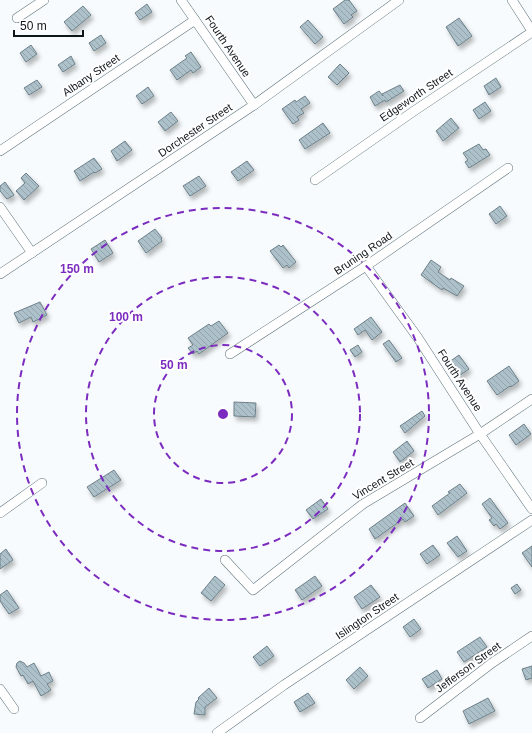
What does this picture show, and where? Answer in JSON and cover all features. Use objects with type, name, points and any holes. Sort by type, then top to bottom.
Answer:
[{"type":"street","points":[[17,18],[44,0]]},
{"type":"street","name":"Fourth Avenue","points":[[182,0],[254,105]]},
{"type":"street","name":"Dorchester Street","points":[[0,274],[254,105],[399,0]]},
{"type":"street","points":[[512,0],[532,32]]},
{"type":"street","name":"Albany Street","points":[[0,151],[195,20]]},
{"type":"street","name":"Edgeworth Street","points":[[315,180],[532,32]]},
{"type":"street","name":"Bruning Road","points":[[230,354],[366,266],[508,168]]},
{"type":"street","points":[[0,207],[32,253]]},
{"type":"street","name":"Fourth Avenue","points":[[366,266],[418,338],[480,434],[532,508]]},
{"type":"street","name":"Vincent Street","points":[[225,560],[253,590],[363,504],[480,434],[532,399]]},
{"type":"street","points":[[0,513],[42,483]]},
{"type":"street","name":"Islington Street","points":[[217,733],[284,685],[532,520]]},
{"type":"street","name":"Jefferson Street","points":[[420,718],[492,663],[532,636]]},
{"type":"street","points":[[0,689],[14,709]]},
{"type":"building","points":[[345,0],[349,0],[357,11],[351,15],[353,17],[344,24],[333,9]]},
{"type":"building","points":[[147,4],[152,12],[140,20],[135,13]]},
{"type":"building","points":[[83,6],[91,15],[72,31],[64,22]]},
{"type":"building","points":[[459,18],[472,36],[458,46],[446,27]]},
{"type":"building","points":[[308,20],[323,37],[315,44],[300,27]]},
{"type":"building","points":[[101,35],[106,43],[94,51],[89,43]]},
{"type":"building","points":[[31,45],[37,54],[26,62],[20,53]]},
{"type":"building","points":[[191,52],[201,67],[193,73],[191,70],[177,80],[170,70],[187,58],[185,56]]},
{"type":"building","points":[[71,56],[75,64],[63,72],[58,65]]},
{"type":"building","points":[[340,64],[349,73],[337,85],[328,77]]},
{"type":"building","points":[[496,78],[501,87],[489,95],[484,86]]},
{"type":"building","points":[[37,80],[42,87],[29,95],[24,88]]},
{"type":"building","points":[[400,85],[404,91],[386,102],[385,100],[375,106],[370,97],[379,91],[383,96],[382,94]]},
{"type":"building","points":[[148,87],[154,96],[142,104],[136,96]]},
{"type":"building","points":[[305,96],[310,103],[301,109],[304,113],[297,117],[299,120],[293,124],[282,109],[295,100],[296,102]]},
{"type":"building","points":[[485,102],[491,111],[479,119],[473,110]]},
{"type":"building","points":[[171,112],[178,121],[165,131],[158,122]]},
{"type":"building","points":[[451,118],[459,128],[443,141],[436,131]]},
{"type":"building","points":[[323,123],[330,133],[305,149],[299,140]]},
{"type":"building","points":[[125,141],[132,150],[117,161],[111,151]]},
{"type":"building","points":[[479,144],[483,150],[486,149],[490,155],[469,168],[465,162],[468,160],[463,153]]},
{"type":"building","points":[[94,158],[102,169],[80,181],[74,171]]},
{"type":"building","points":[[247,161],[254,170],[238,181],[231,172]]},
{"type":"building","points":[[26,173],[39,186],[24,200],[16,191],[25,183],[21,178]]},
{"type":"building","points":[[199,176],[206,186],[190,196],[183,186]]},
{"type":"building","points":[[5,182],[14,195],[7,199],[0,191],[0,186]]},
{"type":"building","points":[[500,206],[507,216],[496,224],[489,214]]},
{"type":"building","points":[[155,229],[162,238],[162,241],[146,253],[138,241]]},
{"type":"building","points":[[105,240],[113,253],[99,262],[91,249]]},
{"type":"building","points":[[279,245],[281,247],[283,245],[296,262],[289,268],[287,265],[283,268],[270,251]]},
{"type":"building","points":[[431,260],[441,267],[438,272],[450,280],[451,278],[464,286],[457,296],[443,288],[442,290],[421,275]]},
{"type":"building","points":[[40,302],[47,315],[33,322],[31,317],[19,323],[14,313]]},
{"type":"building","points":[[371,317],[382,332],[372,340],[365,330],[358,335],[354,329]]},
{"type":"building","points":[[219,321],[228,333],[199,354],[197,351],[193,354],[188,348],[193,345],[188,338],[209,324],[211,326]]},
{"type":"building","points":[[389,340],[402,358],[396,362],[383,344]]},
{"type":"building","points":[[358,345],[362,352],[355,357],[350,350]]},
{"type":"building","points":[[459,355],[469,369],[459,376],[449,362]]},
{"type":"building","points":[[509,366],[519,381],[497,395],[487,381]]},
{"type":"building","points":[[234,402],[256,403],[255,417],[234,416]]},
{"type":"building","points":[[422,411],[425,416],[405,433],[400,426]]},
{"type":"building","points":[[524,424],[531,434],[516,445],[509,435]]},
{"type":"building","points":[[407,441],[414,451],[400,462],[393,452]]},
{"type":"building","points":[[114,470],[121,480],[94,497],[87,487]]},
{"type":"building","points":[[460,484],[467,493],[438,515],[432,506]]},
{"type":"building","points":[[490,498],[508,523],[500,529],[496,524],[494,526],[489,520],[492,518],[482,504]]},
{"type":"building","points":[[321,499],[328,509],[313,519],[306,510]]},
{"type":"building","points":[[405,503],[414,516],[405,522],[403,519],[375,539],[369,529]]},
{"type":"building","points":[[457,536],[467,551],[458,557],[447,543]]},
{"type":"building","points":[[433,545],[440,555],[427,564],[420,554]]},
{"type":"building","points":[[532,546],[532,567],[522,553]]},
{"type":"building","points":[[6,549],[13,560],[0,569],[0,554]]},
{"type":"building","points":[[215,576],[225,585],[211,601],[201,593]]},
{"type":"building","points":[[315,576],[322,586],[302,600],[295,590]]},
{"type":"building","points":[[517,584],[521,590],[515,594],[511,588]]},
{"type":"building","points":[[371,585],[380,597],[362,609],[354,597]]},
{"type":"building","points":[[7,590],[19,608],[9,614],[0,601],[0,595]]},
{"type":"building","points":[[414,619],[421,629],[410,637],[403,627]]},
{"type":"building","points":[[480,637],[487,647],[464,662],[457,652]]},
{"type":"building","points":[[267,646],[274,656],[260,666],[253,657]]},
{"type":"building","points":[[20,661],[27,667],[34,663],[41,676],[49,672],[53,681],[47,684],[51,690],[41,696],[33,681],[28,684],[16,667],[17,663]]},
{"type":"building","points":[[532,666],[532,678],[526,680],[522,669]]},
{"type":"building","points":[[360,667],[368,676],[354,689],[346,680]]},
{"type":"building","points":[[437,670],[442,679],[428,688],[422,679]]},
{"type":"building","points":[[209,688],[217,698],[205,707],[205,715],[194,714],[196,702],[199,699],[198,698]]},
{"type":"building","points":[[308,693],[315,703],[300,712],[294,702]]},
{"type":"building","points":[[488,698],[495,711],[469,724],[463,711]]}]
